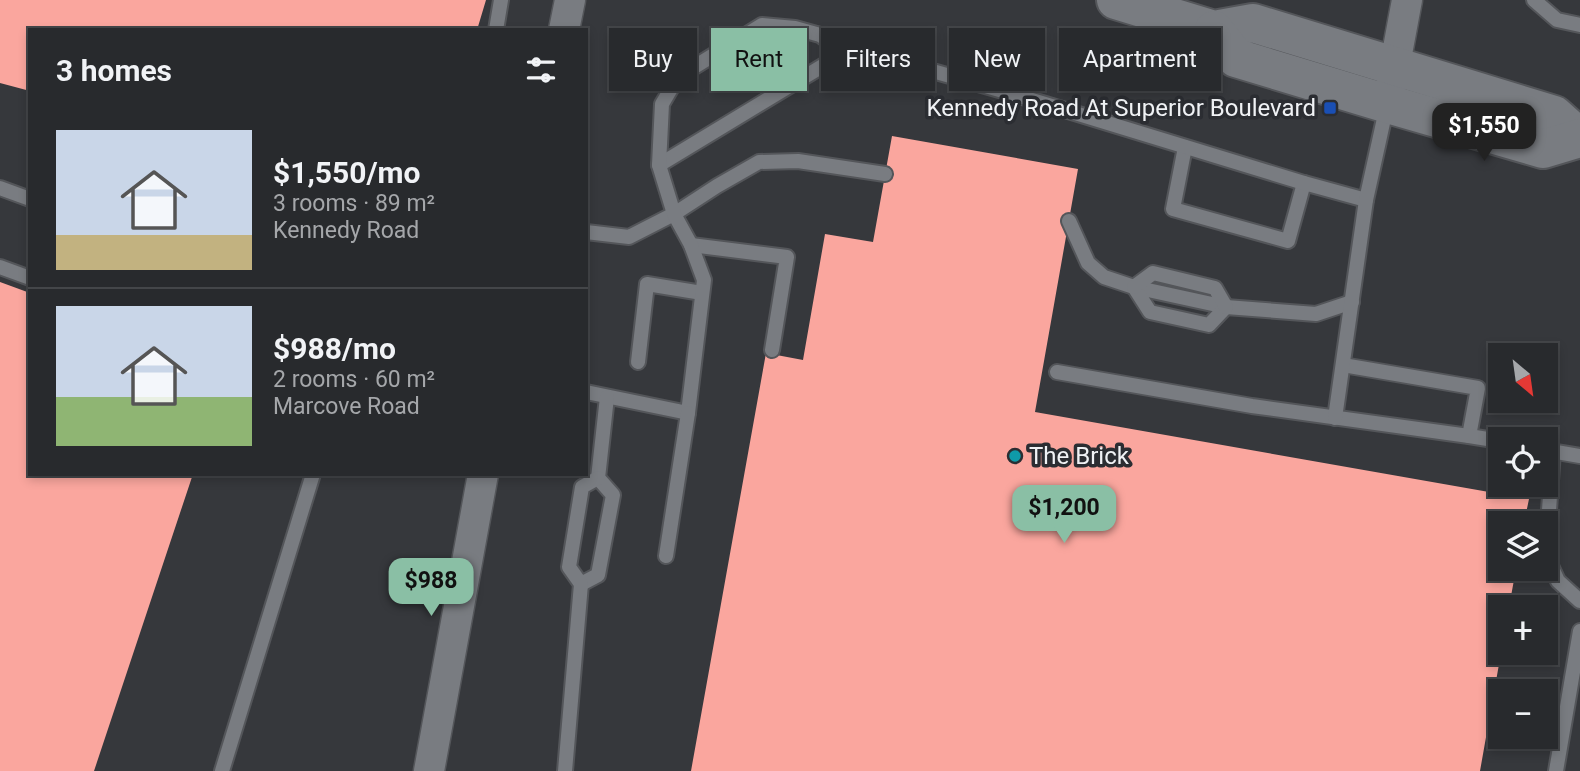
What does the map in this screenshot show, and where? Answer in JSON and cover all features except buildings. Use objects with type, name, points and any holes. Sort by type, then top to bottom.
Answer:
[{"type":"main road","points":[[1116,0],[1207,28]]},
{"type":"main road","points":[[1221,29],[1253,23],[1554,115],[1580,138]]},
{"type":"main road","points":[[1221,39],[1236,58],[1543,149],[1580,138]]},
{"type":"street","points":[[564,28],[570,0]]},
{"type":"street","points":[[1388,104],[1407,0]]},
{"type":"street","points":[[429,771],[482,476]]},
{"type":"lane","points":[[496,28],[501,0]]},
{"type":"lane","points":[[1534,0],[1557,20],[1580,25]]},
{"type":"lane","points":[[666,556],[688,413],[704,280],[691,245],[674,214],[659,165],[662,104],[678,77],[762,25],[795,28],[821,36]]},
{"type":"lane","points":[[659,165],[821,67]]},
{"type":"lane","points":[[935,72],[1366,200]]},
{"type":"lane","points":[[1335,418],[1366,200],[1388,104]]},
{"type":"lane","points":[[1185,146],[1172,209],[1288,241],[1304,183]]},
{"type":"lane","points":[[588,232],[629,237],[674,214],[759,162],[798,161],[885,174]]},
{"type":"lane","points":[[0,188],[28,197]]},
{"type":"lane","points":[[1069,221],[1087,263],[1104,278],[1134,288],[1150,312],[1209,325],[1226,307]]},
{"type":"lane","points":[[691,245],[787,257],[772,350]]},
{"type":"lane","points":[[0,267],[28,277]]},
{"type":"lane","points":[[1134,288],[1153,273],[1215,288],[1226,307]]},
{"type":"lane","points":[[638,362],[647,284],[702,293]]},
{"type":"lane","points":[[1226,307],[1316,314],[1352,302]]},
{"type":"lane","points":[[1343,365],[1478,388],[1469,436]]},
{"type":"lane","points":[[1057,372],[1238,404],[1488,439]]},
{"type":"lane","points":[[588,392],[688,413]]},
{"type":"lane","points":[[581,584],[598,575],[613,495],[598,478],[607,397]]},
{"type":"lane","points":[[1558,453],[1580,457]]},
{"type":"lane","points":[[222,771],[312,476]]},
{"type":"lane","points":[[565,771],[581,584],[569,567],[582,487],[598,478]]},
{"type":"lane","points":[[1548,497],[1546,555],[1558,581],[1580,601]]},
{"type":"lane","points":[[1556,771],[1580,631]]},
{"type":"place","name":"Kennedy Road At Superior Boulevard","points":[[1330,108]]},
{"type":"place","name":"The Brick","points":[[1015,456]]}]
